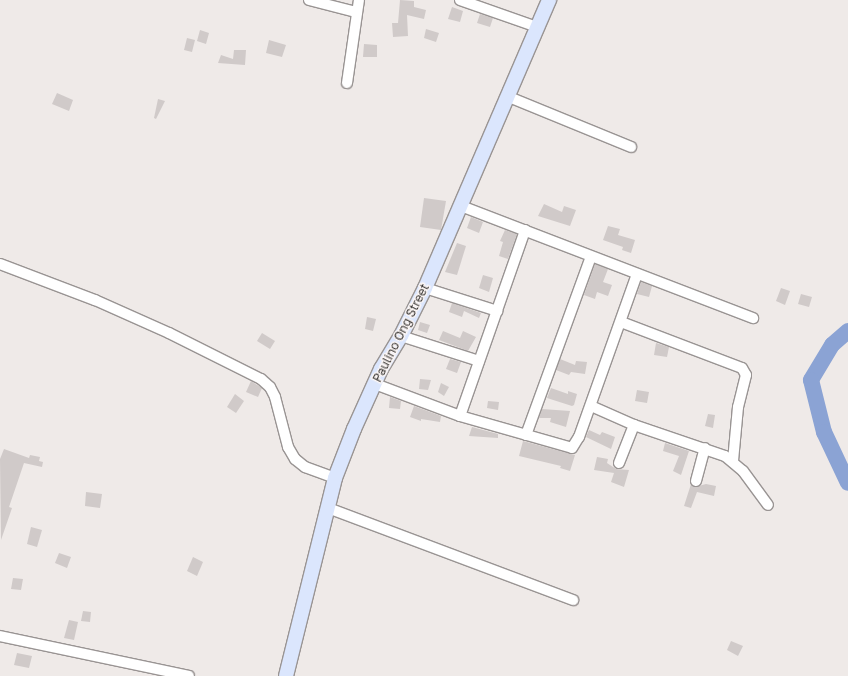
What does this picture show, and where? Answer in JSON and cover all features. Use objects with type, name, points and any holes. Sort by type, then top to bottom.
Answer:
[{"type":"street","points":[[309,0],[356,12]]},
{"type":"street","points":[[347,83],[356,12],[359,0]]},
{"type":"street","points":[[460,0],[537,27]]},
{"type":"street","name":"Paulino Ong Street","points":[[286,676],[335,478],[381,368],[402,336],[425,288],[509,97],[549,0]]},
{"type":"street","points":[[509,97],[631,147]]},
{"type":"street","points":[[461,206],[753,318]]},
{"type":"street","points":[[460,416],[525,230]]},
{"type":"street","points":[[526,435],[591,256]]},
{"type":"street","points":[[0,264],[95,300],[169,333],[261,379],[270,387],[275,397],[288,447],[295,459],[312,470],[335,478]]},
{"type":"street","points":[[375,384],[460,416],[572,448],[579,438],[637,274]]},
{"type":"street","points":[[425,288],[497,311]]},
{"type":"street","points":[[621,322],[742,368],[746,375],[738,407],[733,461]]},
{"type":"street","points":[[402,336],[479,361]]},
{"type":"street","points":[[590,406],[634,424],[705,448],[733,461],[768,505]]},
{"type":"street","points":[[619,463],[634,424]]},
{"type":"street","points":[[696,481],[705,448]]},
{"type":"street","points":[[328,508],[573,600]]},
{"type":"street","points":[[0,636],[167,674],[189,676]]},
{"type":"building","points":[[400,0],[414,1],[414,7],[426,10],[424,19],[407,15],[408,36],[393,37],[392,23],[398,23]]},
{"type":"building","points":[[452,7],[463,11],[460,22],[448,19]]},
{"type":"building","points":[[480,14],[493,18],[490,27],[477,23]]},
{"type":"building","points":[[426,29],[439,33],[436,42],[424,38]]},
{"type":"building","points":[[200,30],[209,33],[206,44],[197,41]]},
{"type":"building","points":[[187,38],[195,40],[192,52],[184,50]]},
{"type":"building","points":[[269,40],[286,45],[282,57],[266,53]]},
{"type":"building","points":[[364,44],[377,45],[377,57],[363,57]]},
{"type":"building","points":[[234,50],[246,50],[245,65],[218,63],[221,55],[233,59]]},
{"type":"building","points":[[57,93],[73,100],[69,111],[52,104]]},
{"type":"building","points":[[158,99],[165,101],[156,119],[154,118]]},
{"type":"building","points":[[424,198],[446,201],[441,230],[420,227]]},
{"type":"building","points":[[544,204],[562,212],[564,206],[576,210],[570,226],[538,216]]},
{"type":"building","points":[[471,217],[483,222],[479,233],[467,228]]},
{"type":"building","points":[[608,226],[620,229],[618,235],[635,240],[631,253],[622,250],[623,247],[603,240]]},
{"type":"building","points":[[505,230],[517,234],[508,259],[499,256],[503,242],[500,241]]},
{"type":"building","points":[[457,243],[466,246],[457,275],[445,272]]},
{"type":"building","points":[[595,264],[608,269],[603,282],[612,285],[608,296],[597,292],[595,299],[584,295]]},
{"type":"building","points":[[483,275],[493,278],[489,292],[479,288]]},
{"type":"building","points":[[641,282],[652,286],[649,297],[637,294]]},
{"type":"building","points":[[781,288],[790,291],[785,305],[776,301]]},
{"type":"building","points":[[801,294],[812,297],[809,307],[798,304]]},
{"type":"building","points":[[452,303],[481,313],[479,318],[464,311],[462,317],[449,312]]},
{"type":"building","points":[[367,317],[376,319],[373,331],[365,329]]},
{"type":"building","points":[[420,322],[430,325],[427,333],[418,330]]},
{"type":"building","points":[[443,331],[460,338],[463,331],[476,337],[468,351],[439,340]]},
{"type":"building","points":[[262,333],[275,341],[270,349],[257,341]]},
{"type":"building","points":[[656,343],[669,347],[667,357],[654,355]]},
{"type":"building","points":[[450,359],[461,362],[457,373],[446,369]]},
{"type":"building","points":[[560,359],[575,365],[576,361],[587,362],[585,374],[571,372],[569,375],[556,370]]},
{"type":"building","points":[[420,379],[431,380],[428,390],[419,389]]},
{"type":"building","points":[[251,381],[262,388],[258,397],[246,392]]},
{"type":"building","points":[[441,383],[449,387],[444,396],[438,392]]},
{"type":"building","points":[[551,388],[568,394],[568,391],[577,394],[574,405],[572,406],[547,398]]},
{"type":"building","points":[[637,390],[649,392],[647,403],[635,401]]},
{"type":"building","points":[[235,394],[244,401],[236,413],[227,407]]},
{"type":"building","points":[[390,397],[401,401],[400,409],[389,408]]},
{"type":"building","points":[[488,401],[499,402],[498,410],[487,408]]},
{"type":"building","points":[[414,406],[441,416],[440,422],[421,419],[421,421],[410,417]]},
{"type":"building","points":[[542,409],[570,411],[566,427],[550,422],[551,418],[539,418]]},
{"type":"building","points":[[708,414],[715,415],[713,428],[705,426]]},
{"type":"building","points":[[472,427],[498,434],[498,438],[469,436]]},
{"type":"building","points":[[589,430],[600,435],[602,432],[615,437],[611,449],[586,437]]},
{"type":"building","points":[[523,441],[575,455],[570,471],[560,468],[561,466],[519,456]]},
{"type":"building","points":[[665,443],[689,451],[681,475],[673,471],[679,456],[663,451]]},
{"type":"building","points":[[4,449],[29,458],[30,455],[40,457],[39,461],[43,462],[42,467],[24,463],[9,507],[12,508],[1,540],[0,459]]},
{"type":"building","points":[[597,457],[608,459],[607,463],[616,469],[629,470],[624,487],[611,482],[614,473],[594,470]]},
{"type":"building","points":[[691,484],[695,487],[706,484],[716,486],[714,496],[697,492],[691,508],[684,506]]},
{"type":"building","points":[[86,492],[102,494],[100,508],[85,506]]},
{"type":"building","points":[[31,527],[42,530],[37,547],[27,544]]},
{"type":"building","points":[[59,553],[71,557],[67,568],[55,563]]},
{"type":"building","points":[[193,557],[203,562],[197,576],[187,571]]},
{"type":"building","points":[[13,578],[23,579],[21,590],[11,589]]},
{"type":"building","points":[[83,611],[91,612],[90,622],[81,621]]},
{"type":"building","points":[[69,620],[78,622],[74,640],[64,638]]},
{"type":"building","points":[[731,641],[743,646],[738,656],[727,650]]},
{"type":"building","points":[[17,653],[32,656],[29,668],[14,665]]},
{"type":"waterway","points":[[848,331],[832,345],[811,380],[824,432],[848,483]]}]
